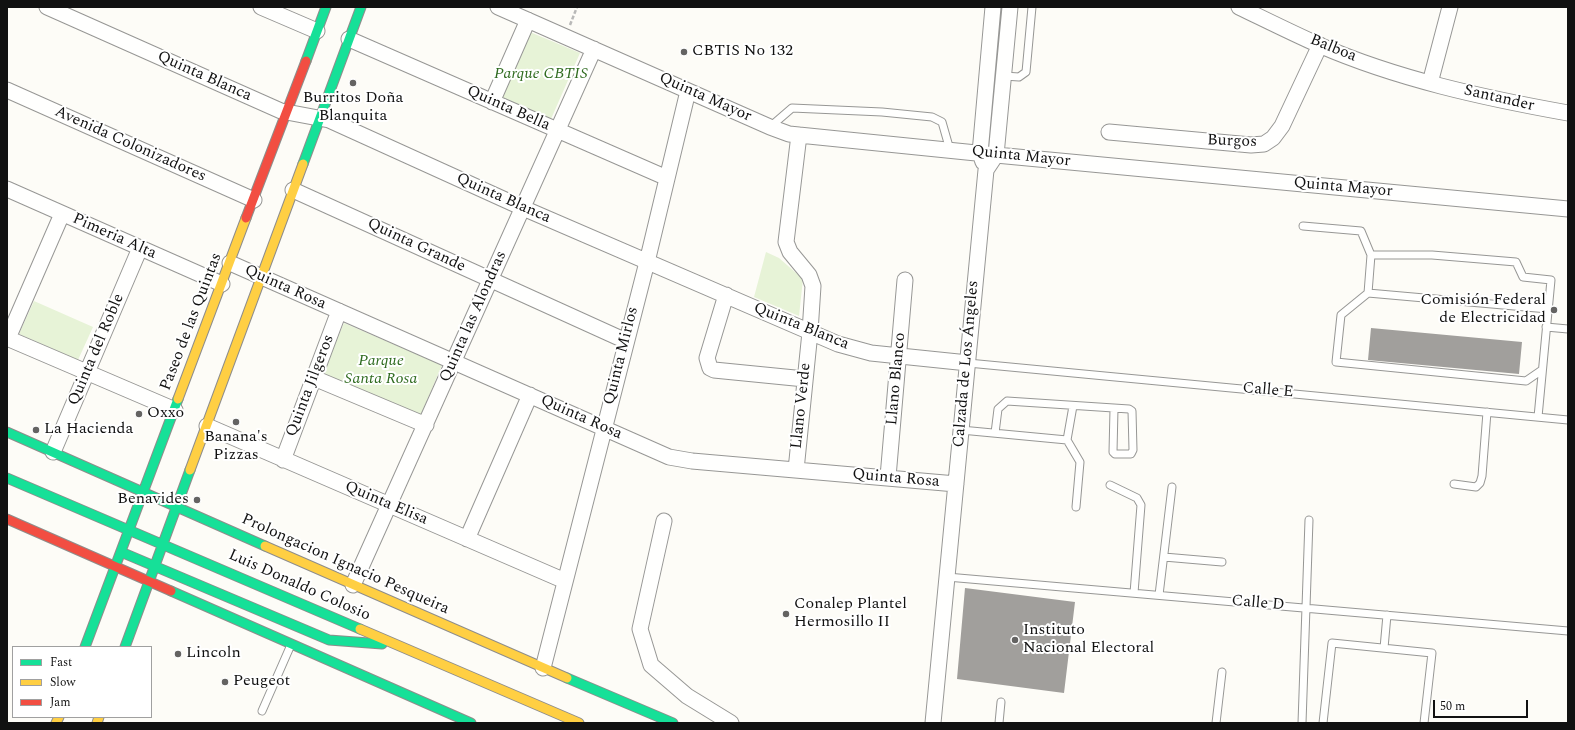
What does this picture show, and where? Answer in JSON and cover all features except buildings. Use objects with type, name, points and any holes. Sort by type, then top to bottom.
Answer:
[{"type":"main road","name":"Paseo de las Quintas","points":[[85,646],[326,7]]},
{"type":"main road","points":[[126,646],[360,7]]},
{"type":"main road","name":"Prolongacion Ignacio Pesqueira","points":[[7,432],[353,585],[673,723]]},
{"type":"main road","name":"Luis Donaldo Colosio","points":[[7,478],[164,543],[396,645],[579,723]]},
{"type":"main road","points":[[7,520],[471,723]]},
{"type":"main road","points":[[121,552],[329,640],[396,645]]},
{"type":"street","name":"Quinta Blanca","points":[[47,7],[286,113],[329,120],[523,208],[810,332],[853,349],[871,354],[968,363]]},
{"type":"street","points":[[261,7],[317,31]]},
{"type":"street","name":"Quinta Mayor","points":[[498,7],[789,134],[1568,209]]},
{"type":"street","points":[[986,170],[980,153],[993,7]]},
{"type":"street","name":"Calzada de Los Ángeles","points":[[933,723],[986,170],[996,155],[1010,7]]},
{"type":"street","name":"Balboa","points":[[1240,7],[1320,45],[1375,66],[1430,83]]},
{"type":"street","points":[[1430,83],[1450,7]]},
{"type":"street","points":[[492,102],[528,20]]},
{"type":"street","name":"Quinta Bella","points":[[349,39],[667,178]]},
{"type":"street","name":"Burgos","points":[[1109,132],[1251,145],[1264,144],[1273,138],[1282,126],[1320,45]]},
{"type":"street","name":"Quinta las Alondras","points":[[353,585],[390,506],[594,49]]},
{"type":"street","name":"Santander","points":[[1430,83],[1507,102],[1568,113]]},
{"type":"street","name":"Avenida Colonizadores","points":[[7,90],[254,200]]},
{"type":"street","name":"Quinta Mirlos","points":[[543,668],[647,262],[688,91]]},
{"type":"street","name":"Llano Verde","points":[[796,470],[810,332],[813,286],[809,275],[790,252],[786,242],[799,135]]},
{"type":"street","name":"Pimeria Alta","points":[[7,190],[222,284]]},
{"type":"street","name":"Quinta Grande","points":[[293,190],[626,341]]},
{"type":"street","points":[[62,214],[8,338],[175,410]]},
{"type":"street","name":"Quinta del Roble","points":[[53,452],[140,248]]},
{"type":"street","name":"Quinta Rosa","points":[[230,263],[660,454],[678,460],[956,484]]},
{"type":"street","name":"Llano Blanco","points":[[888,477],[905,280]]},
{"type":"street","points":[[726,295],[707,358],[710,368],[714,370],[805,379]]},
{"type":"street","name":"Quinta Jilgeros","points":[[283,460],[339,312]]},
{"type":"street","points":[[314,378],[426,425]]},
{"type":"street","points":[[467,539],[530,395]]},
{"type":"street","name":"Quinta Elisa","points":[[207,426],[565,582]]},
{"type":"street","points":[[664,521],[640,629],[651,665],[687,696],[731,723]]},
{"type":"lane","points":[[1004,76],[1020,77],[1026,72],[1032,7]]},
{"type":"lane","points":[[770,127],[792,108],[882,112],[932,118],[942,122],[950,150]]},
{"type":"lane","points":[[1303,226],[1361,231],[1371,255],[1368,292],[1342,315],[1336,362],[1526,381],[1542,370]]},
{"type":"lane","points":[[1371,255],[1432,255],[1516,262],[1523,277],[1551,280],[1538,417]]},
{"type":"lane","points":[[1368,292],[1548,309]]},
{"type":"lane","points":[[1546,327],[1568,329]]},
{"type":"lane","name":"Calle E","points":[[968,363],[1568,420]]},
{"type":"lane","points":[[995,433],[998,409],[1007,401],[1129,409],[1132,411],[1133,450],[1131,454],[1115,454],[1113,452],[1114,409]]},
{"type":"lane","points":[[1073,406],[1067,440],[1080,462],[1076,507]]},
{"type":"lane","points":[[1454,484],[1476,487],[1480,483],[1482,476],[1487,412]]},
{"type":"lane","points":[[961,430],[1067,440]]},
{"type":"lane","points":[[1110,485],[1137,498],[1141,505],[1134,593]]},
{"type":"lane","points":[[1159,596],[1172,487]]},
{"type":"lane","points":[[1302,723],[1309,520]]},
{"type":"lane","points":[[1164,556],[1222,562]]},
{"type":"lane","name":"Calle D","points":[[947,577],[1568,631]]},
{"type":"lane","points":[[1384,648],[1387,615]]},
{"type":"lane","points":[[1323,723],[1332,644],[1432,653],[1424,723]]},
{"type":"lane","points":[[262,711],[290,645]]},
{"type":"lane","points":[[1216,723],[1222,672]]},
{"type":"lane","points":[[999,723],[1001,702]]},
{"type":"path","points":[[565,36],[577,7]]},
{"type":"green space","name":"Parque CBTIS","points":[[530,32],[580,53],[551,119],[502,97]]},
{"type":"green space","points":[[766,252],[779,258],[803,279],[799,316],[754,297]]},
{"type":"green space","points":[[34,301],[93,327],[78,360],[19,334]]},
{"type":"green space","name":"Parque Santa Rosa","points":[[344,323],[442,365],[419,419],[321,376]]},
{"type":"traffic: fast","points":[[306,61],[326,7]]},
{"type":"traffic: fast","points":[[303,164],[361,7]]},
{"type":"traffic: fast","points":[[85,646],[178,399]]},
{"type":"traffic: fast","points":[[7,432],[265,546]]},
{"type":"traffic: fast","points":[[125,646],[190,470]]},
{"type":"traffic: fast","points":[[7,478],[360,629]]},
{"type":"traffic: fast","points":[[121,552],[329,640],[382,644]]},
{"type":"traffic: fast","points":[[171,591],[471,723]]},
{"type":"traffic: fast","points":[[567,678],[673,723]]},
{"type":"traffic: slow","points":[[190,470],[303,164]]},
{"type":"traffic: slow","points":[[178,399],[246,218]]},
{"type":"traffic: slow","points":[[265,546],[567,678]]},
{"type":"traffic: slow","points":[[360,629],[579,723]]},
{"type":"traffic: slow","points":[[56,723],[58,718]]},
{"type":"traffic: slow","points":[[97,723],[99,718]]},
{"type":"traffic: jam","points":[[246,218],[306,61]]},
{"type":"traffic: jam","points":[[7,519],[171,591]]},
{"type":"place","name":"CBTIS No 132","points":[[684,52]]},
{"type":"place","name":"Burritos Doña Blanquita","points":[[353,83]]},
{"type":"place","name":"Comisión Federal de Electricidad","points":[[1554,310]]},
{"type":"place","name":"Oxxo","points":[[139,414]]},
{"type":"place","name":"Banana's Pizzas","points":[[236,422]]},
{"type":"place","name":"La Hacienda","points":[[36,430]]},
{"type":"place","name":"Benavides","points":[[197,500]]},
{"type":"place","name":"Conalep Plantel Hermosillo II","points":[[786,614]]},
{"type":"place","name":"Instituto Nacional Electoral","points":[[1015,640]]},
{"type":"place","name":"Lincoln","points":[[178,654]]},
{"type":"place","name":"Peugeot","points":[[225,682]]}]
